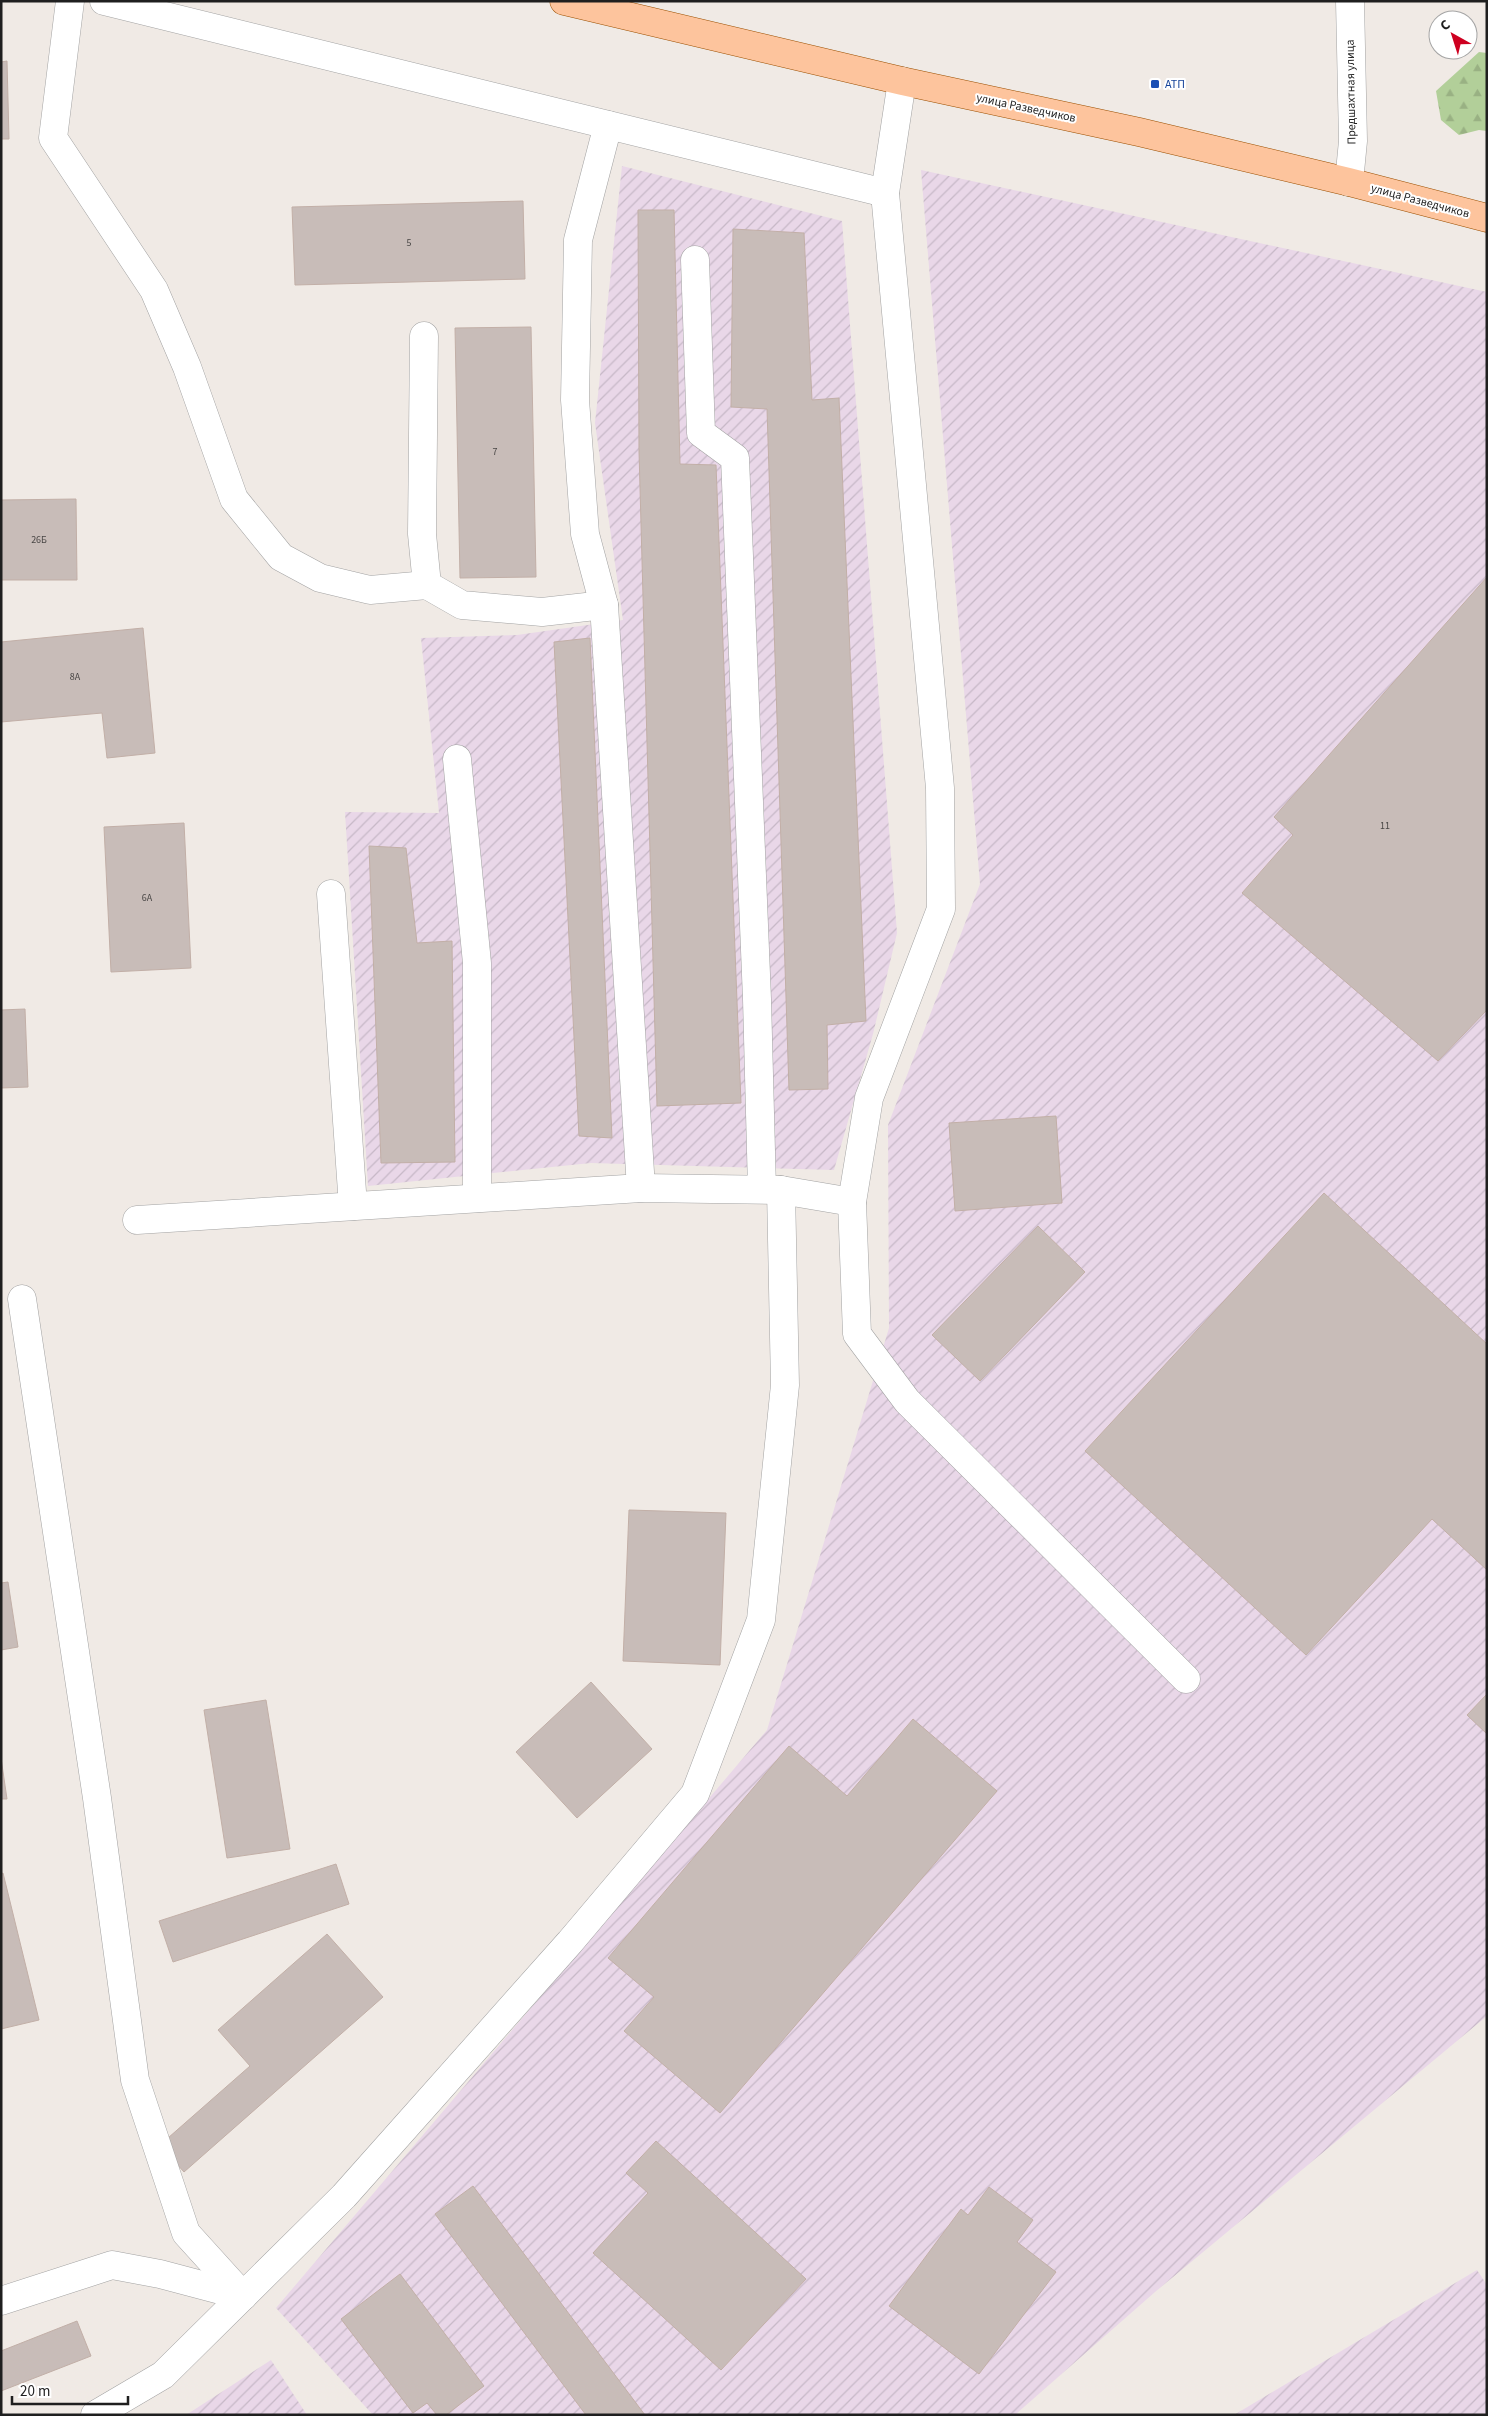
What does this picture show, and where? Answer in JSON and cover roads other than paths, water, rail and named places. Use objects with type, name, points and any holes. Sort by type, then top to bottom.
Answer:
[{"type":"main road","name":"улица Разведчиков","points":[[564,1],[902,81],[1140,132],[1349,182],[1487,218]]},
{"type":"street","points":[[70,1],[53,138],[154,290],[187,366],[234,499],[281,557],[320,578],[370,590],[426,585],[462,605],[542,612],[604,605]]},
{"type":"street","points":[[104,1],[886,193]]},
{"type":"street","name":"Предшахтная улица","points":[[1349,182],[1353,141],[1350,1]]},
{"type":"street","points":[[902,81],[886,193],[940,788],[940,909],[869,1098],[852,1202],[856,1334],[907,1401],[1186,1679]]},
{"type":"street","points":[[608,125],[578,240],[575,400],[585,534],[604,605],[641,1188]]},
{"type":"street","points":[[95,2415],[163,2375],[344,2196],[570,1942],[695,1794],[761,1620],[785,1385],[757,1000],[735,458],[701,434],[695,260]]},
{"type":"street","points":[[424,336],[422,534],[426,585]]},
{"type":"street","points":[[457,759],[477,963],[477,1198]]},
{"type":"street","points":[[330,894],[353,1206]]},
{"type":"street","points":[[137,1220],[641,1188],[772,1189],[852,1202]]},
{"type":"street","points":[[22,1299],[97,1798],[136,2080],[186,2233],[243,2296]]},
{"type":"street","points":[[1,2301],[112,2265],[160,2274],[243,2296]]},
{"type":"place","name":"АТП","points":[[1155,84]]}]
